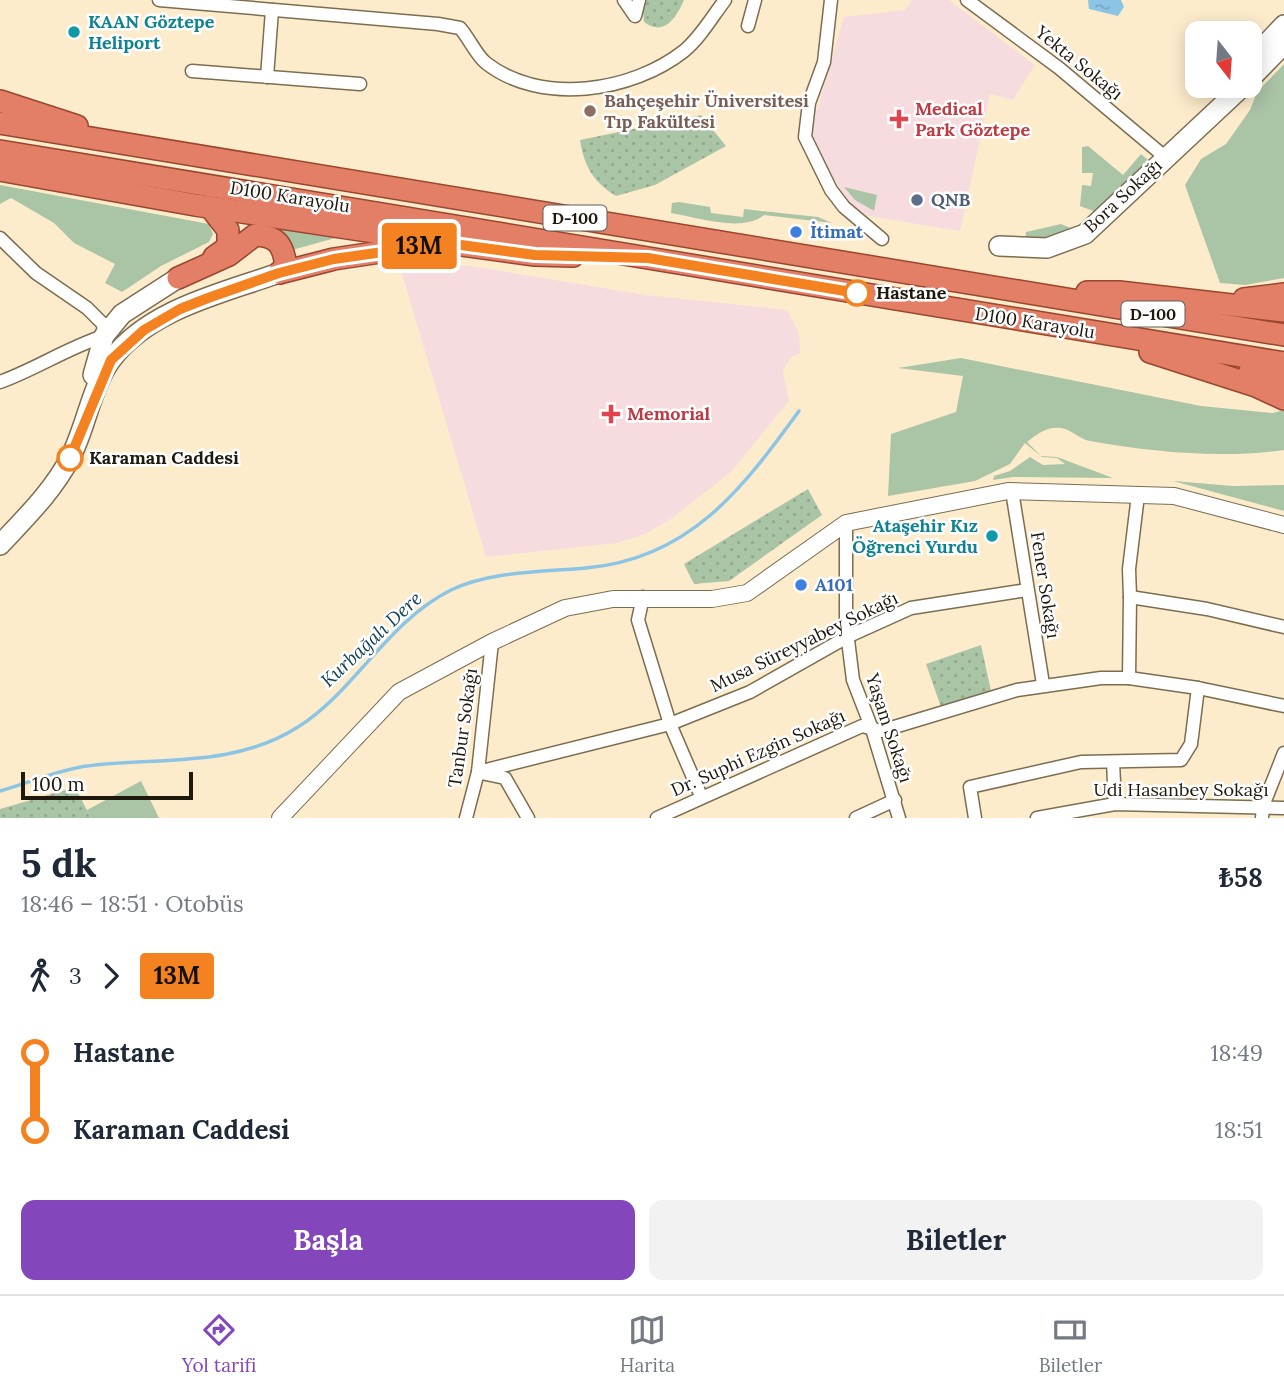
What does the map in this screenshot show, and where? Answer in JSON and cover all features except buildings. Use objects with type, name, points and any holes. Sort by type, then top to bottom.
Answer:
[{"type":"highway","points":[[0,102],[129,145]]},
{"type":"highway","name":"D100 Karayolu","points":[[0,123],[1284,335]]},
{"type":"highway","name":"D100 Karayolu","points":[[0,151],[1284,363]]},
{"type":"highway","points":[[0,170],[210,207],[446,243],[535,255],[648,258]]},
{"type":"highway","points":[[178,278],[228,247],[228,230],[210,207]]},
{"type":"highway","points":[[178,278],[218,261],[254,235],[270,236],[278,241],[286,266],[279,273]]},
{"type":"highway","points":[[279,273],[351,256],[446,243]]},
{"type":"highway","points":[[1022,291],[1119,292],[1284,311]]},
{"type":"highway","points":[[1207,302],[1284,293]]},
{"type":"highway","points":[[1081,331],[1284,379]]},
{"type":"highway","points":[[1081,331],[1256,386],[1284,399]]},
{"type":"main road","points":[[1262,52],[1281,37]]},
{"type":"main road","points":[[1262,63],[1281,37]]},
{"type":"main road","name":"Bora Sokağı","points":[[1166,157],[1218,98]]},
{"type":"main road","name":"Bora Sokağı","points":[[999,246],[1047,247],[1086,234],[1230,98]]},
{"type":"main road","points":[[0,545],[58,478],[70,458],[102,377],[111,360],[128,342],[180,309],[279,273]]},
{"type":"main road","points":[[0,531],[30,499],[61,456],[104,336],[122,314],[178,278]]},
{"type":"street","points":[[159,0],[460,28],[483,61],[502,74],[534,84],[569,89],[605,87],[656,67],[684,50],[725,0]]},
{"type":"street","points":[[340,15],[341,0]]},
{"type":"street","points":[[624,0],[635,16],[639,0]]},
{"type":"street","points":[[748,26],[755,0]]},
{"type":"street","points":[[831,0],[824,62],[809,103],[805,137],[831,190],[844,207],[882,239]]},
{"type":"street","name":"Yekta Sokağı","points":[[967,0],[1059,68],[1166,157]]},
{"type":"street","points":[[267,77],[272,10]]},
{"type":"street","points":[[192,71],[360,84]]},
{"type":"street","points":[[0,238],[36,273],[87,308],[103,324],[104,336],[81,344],[35,369],[0,382]]},
{"type":"street","points":[[286,816],[400,692],[492,642],[565,608],[612,598],[712,599],[747,593],[846,523],[915,507],[1012,491],[1174,496],[1284,525]]},
{"type":"street","name":"Fener Sokağı","points":[[1012,491],[1043,684]]},
{"type":"street","points":[[1129,678],[1129,569],[1138,495]]},
{"type":"street","name":"Yaşam Sokağı","points":[[846,523],[846,624],[853,680],[872,729],[899,818]]},
{"type":"street","name":"Musa Süreyyabey Sokağı","points":[[478,772],[670,724],[750,692],[849,636],[911,608],[1027,590]]},
{"type":"street","points":[[643,597],[638,620],[670,724],[701,796]]},
{"type":"street","points":[[1130,597],[1207,609],[1284,627]]},
{"type":"street","name":"Tanbur Sokağı","points":[[466,818],[478,772],[492,642]]},
{"type":"street","name":"Dr. Suphi Ezgin Sokağı","points":[[657,818],[852,729],[862,726],[881,731],[1043,684],[1129,678],[1198,688],[1284,706]]},
{"type":"street","points":[[975,818],[970,787],[1077,762],[1181,760],[1191,744],[1198,688]]},
{"type":"street","points":[[1262,812],[1284,753]]},
{"type":"street","points":[[1113,762],[1115,804]]},
{"type":"street","points":[[478,772],[505,778],[528,818]]},
{"type":"street","points":[[856,818],[895,800]]},
{"type":"street","name":"Udi Hasanbey Sokağı","points":[[1037,818],[1079,813],[1115,804],[1262,812],[1284,808]]},
{"type":"shaded area","name":"Medical Park Göztepe","points":[[912,0],[949,0],[1035,65],[1013,100],[990,94],[960,231],[868,216],[848,201],[809,138],[844,17],[905,10]]},
{"type":"shaded area","name":"Memorial","points":[[399,264],[470,266],[646,295],[787,310],[799,333],[800,353],[790,358],[783,371],[789,401],[731,472],[671,519],[645,534],[617,543],[486,557]]},
{"type":"green space","points":[[642,0],[684,0],[673,19],[658,27],[644,22]]},
{"type":"green space","points":[[1284,64],[1284,278],[1245,285],[1220,283],[1185,185],[1201,159],[1226,144],[1250,110],[1255,98],[1262,98],[1262,87]]},
{"type":"green space","points":[[701,115],[726,146],[655,185],[616,196],[601,185],[584,158],[580,140]]},
{"type":"green space","points":[[1088,146],[1123,175],[1141,154],[1148,160],[1096,212],[1080,206],[1082,185],[1091,186],[1093,173],[1082,173],[1082,147]]},
{"type":"green space","points":[[0,185],[209,224],[213,234],[209,242],[161,266],[122,292],[105,283],[115,264],[74,243],[54,223],[11,198],[0,204]]},
{"type":"green space","points":[[844,187],[877,195],[874,211],[855,200]]},
{"type":"green space","points":[[672,203],[710,207],[711,213],[743,217],[744,209],[818,217],[832,223],[764,215],[744,223],[719,222],[671,213]]},
{"type":"green space","points":[[1061,224],[1073,229],[1050,238],[1025,241],[1026,232]]},
{"type":"green space","points":[[276,227],[346,235],[285,252]]},
{"type":"green space","points":[[961,358],[1201,406],[1273,413],[1284,410],[1284,450],[1236,454],[1162,451],[1090,441],[1065,429],[1051,428],[1027,442],[1041,456],[1057,457],[1113,478],[1013,477],[993,480],[994,476],[1010,471],[1030,457],[1043,465],[1065,464],[1057,458],[1042,457],[1025,443],[1010,464],[975,481],[888,496],[891,434],[956,412],[963,376],[898,368]]},
{"type":"green space","points":[[1173,481],[1233,486],[1284,485],[1284,511]]},
{"type":"green space","points":[[808,489],[822,515],[729,581],[694,584],[684,564]]},
{"type":"green space","points":[[981,645],[991,691],[941,707],[926,664]]},
{"type":"green space","points":[[141,781],[159,818],[91,818],[87,810]]},
{"type":"green space","points":[[75,787],[91,818],[0,818],[0,809]]},
{"type":"water","points":[[1088,0],[1121,0],[1124,7],[1118,16],[1089,9]]},
{"type":"waterway","name":"Kurbağalı Dere","points":[[0,791],[76,768],[222,755],[273,740],[319,712],[408,620],[451,590],[500,576],[623,562],[684,535],[734,492],[757,467],[799,411]]},
{"type":"bus line","name":"13M","points":[[70,458],[102,377],[111,360],[128,342],[180,309],[279,273],[334,259],[446,243],[535,255],[648,258],[857,293]]},
{"type":"place","name":"KAAN Göztepe Heliport","points":[[74,32]]},
{"type":"place","name":"Bahçeşehir Üniversitesi Tıp Fakültesi","points":[[590,111]]},
{"type":"place","name":"Medical Park Göztepe","points":[[899,119]]},
{"type":"place","name":"QNB","points":[[917,200]]},
{"type":"place","name":"İtimat","points":[[796,232]]},
{"type":"place","name":"Hastane","points":[[857,293]]},
{"type":"place","name":"Memorial","points":[[611,414]]},
{"type":"place","name":"Karaman Caddesi̇","points":[[70,458]]},
{"type":"place","name":"Ataşehir Kız Öğrenci Yurdu","points":[[992,536]]},
{"type":"place","name":"A101","points":[[801,585]]}]
